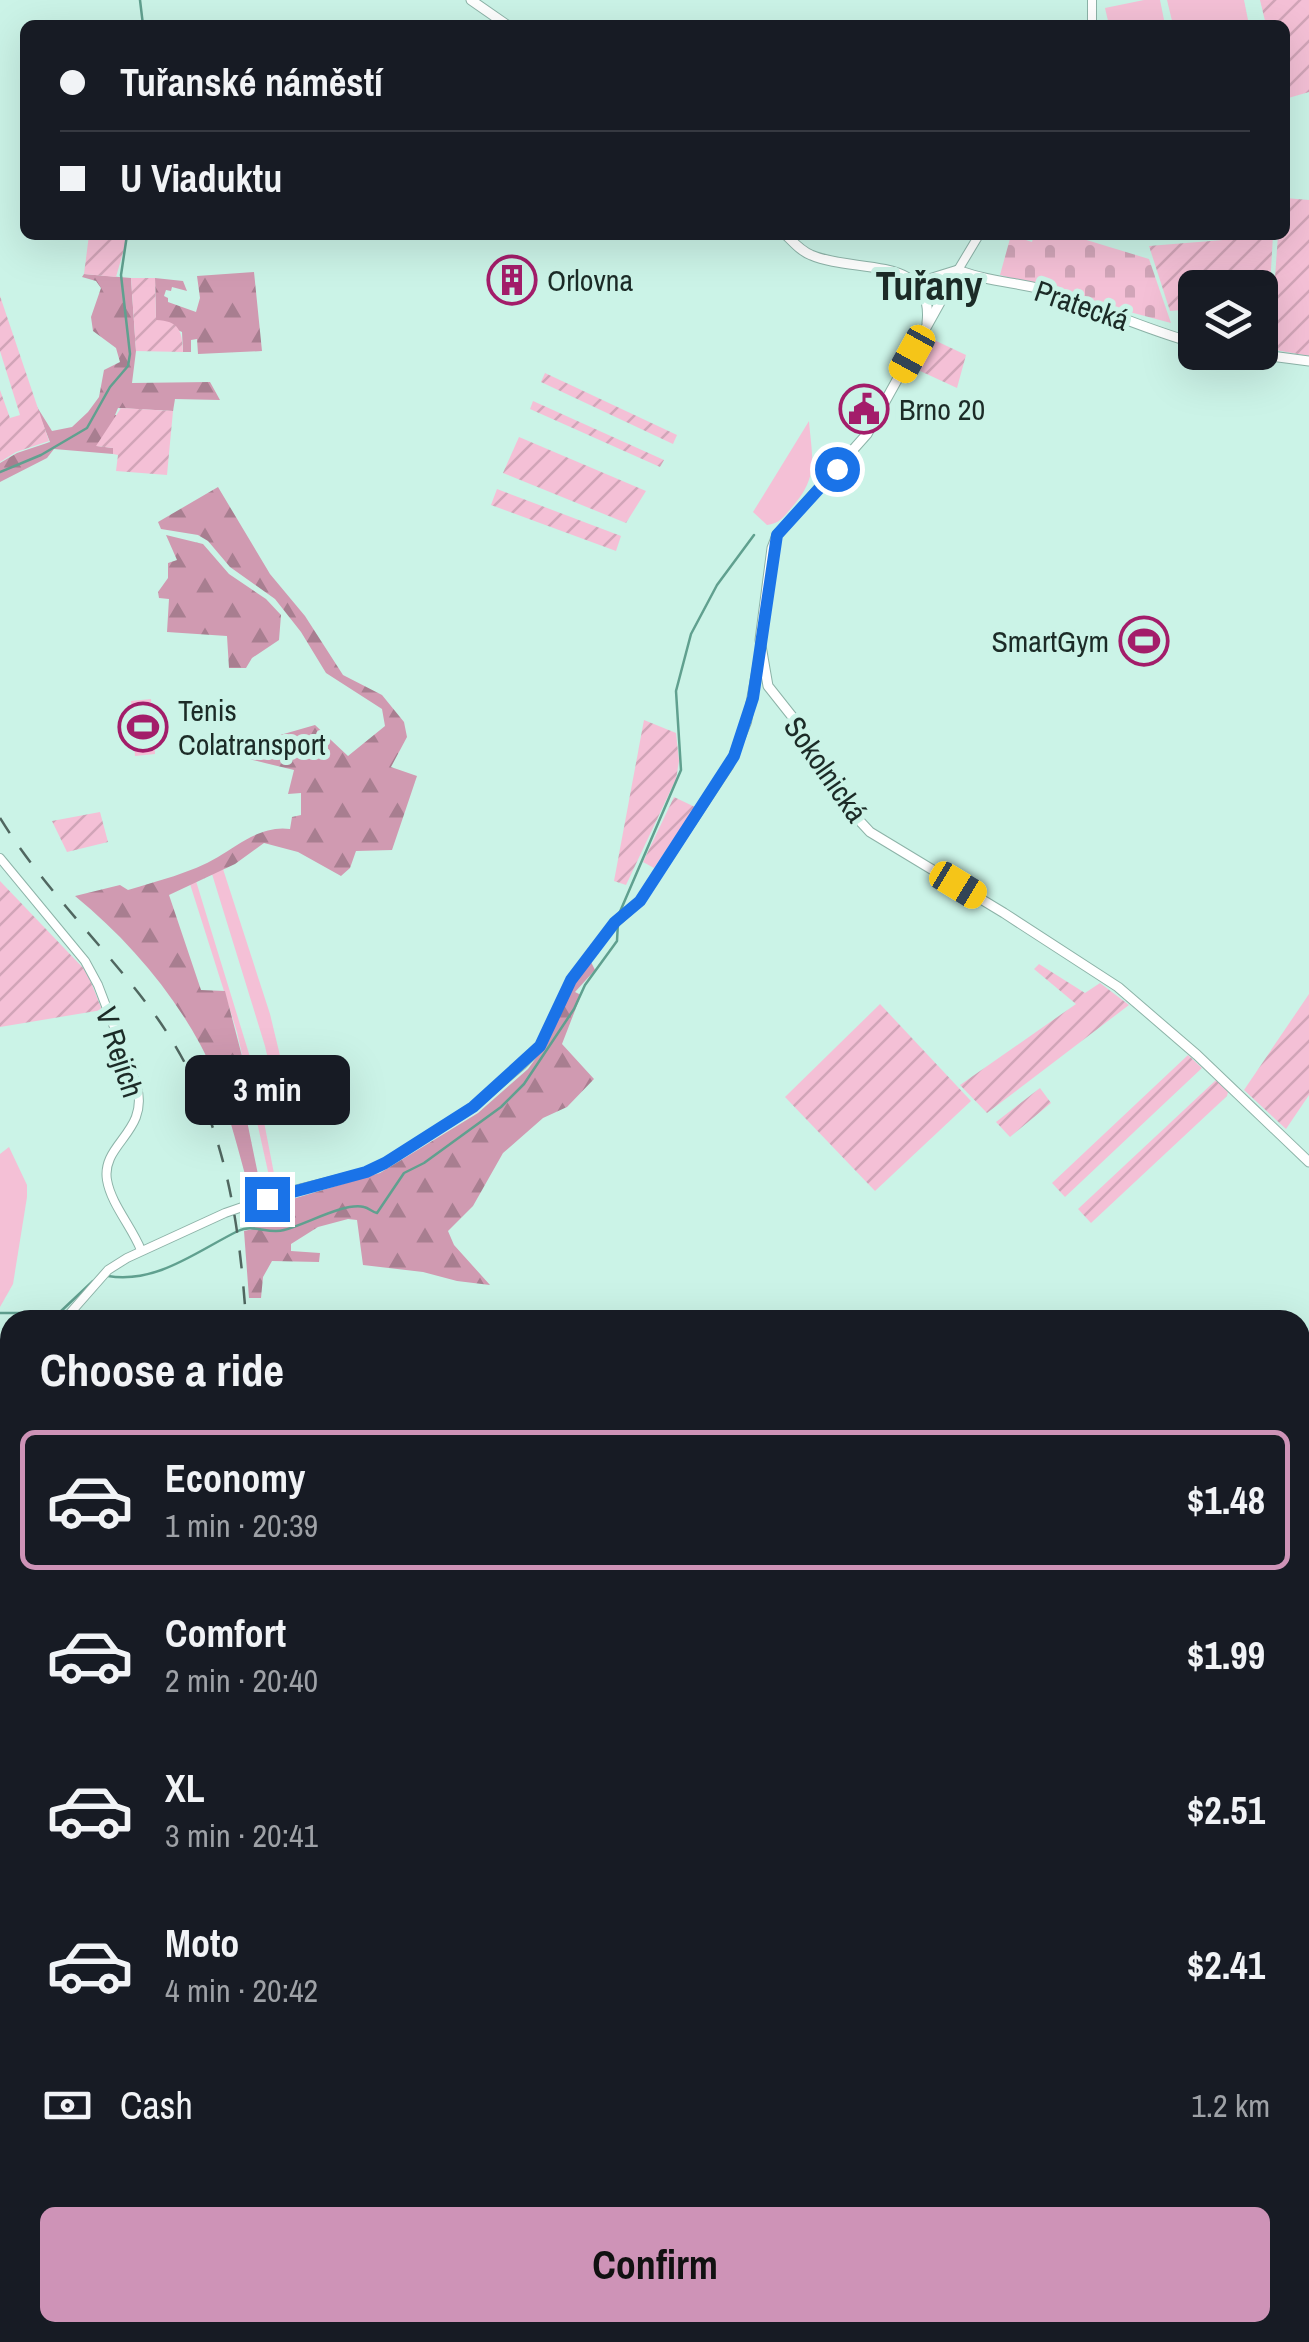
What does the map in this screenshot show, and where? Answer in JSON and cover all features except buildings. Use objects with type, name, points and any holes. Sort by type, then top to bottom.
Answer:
[{"type":"main road","points":[[470,0],[499,20]]},
{"type":"main road","points":[[792,240],[814,257],[910,279],[920,285],[926,295],[926,328]]},
{"type":"main road","points":[[926,328],[958,270]]},
{"type":"main road","name":"Pratecká","points":[[910,279],[929,279],[958,270],[980,280],[1000,279],[1056,294],[1178,337]]},
{"type":"main road","name":"Sokolnická","points":[[926,328],[854,452],[777,535],[760,650],[768,686],[803,730],[857,818],[870,832],[1118,987],[1309,1162]]},
{"type":"main road","points":[[1278,357],[1309,361]]},
{"type":"street","points":[[958,270],[976,240]]},
{"type":"street","points":[[72,1310],[113,1266],[141,1250],[224,1213],[366,1172],[473,1107],[540,1046],[552,1026],[559,1000],[586,960],[618,920],[640,901],[729,766],[753,698],[760,650]]},
{"type":"street","points":[[753,698],[768,686]]},
{"type":"street","name":"V Rejích","points":[[0,858],[85,961],[111,1016],[139,1096],[137,1119],[110,1158],[106,1176],[141,1250]]},
{"type":"green space","points":[[1160,0],[1164,20],[1108,20],[1105,8]]},
{"type":"green space","points":[[1167,0],[1244,0],[1248,20],[1172,20]]},
{"type":"green space","points":[[1260,0],[1309,0],[1309,92],[1290,98],[1290,20],[1265,20]]},
{"type":"green space","points":[[1290,198],[1309,200],[1309,356],[1278,350],[1278,240],[1290,240]]},
{"type":"green space","points":[[88,240],[127,240],[116,277],[84,274]]},
{"type":"green space","points":[[1010,240],[1086,240],[1149,259],[1171,323],[1126,311],[1124,315],[1057,290],[1000,275]]},
{"type":"green space","points":[[1273,240],[1271,270],[1178,270],[1178,310],[1170,311],[1149,246]]},
{"type":"green space","points":[[254,272],[262,351],[198,354],[197,339],[191,340],[191,352],[183,352],[182,332],[156,320],[155,278],[183,281],[187,291],[172,287],[164,296],[168,302],[196,312],[200,298],[197,276]]},
{"type":"green space","points":[[84,274],[131,278],[136,351],[132,383],[210,382],[220,400],[175,399],[173,411],[118,408],[115,415],[119,416],[97,446],[113,448],[113,454],[54,449],[47,458],[0,482],[0,463],[50,442],[34,402],[52,431],[72,427],[99,397],[104,370],[120,362],[116,348],[93,331],[91,317],[101,288],[96,281],[82,277]]},
{"type":"green space","points":[[131,278],[155,278],[156,320],[178,328],[183,352],[136,351]]},
{"type":"green space","points":[[0,296],[49,441],[0,462],[0,390],[10,418],[20,415],[0,351]]},
{"type":"green space","points":[[932,339],[966,355],[957,388],[918,370],[928,345],[934,344]]},
{"type":"green space","points":[[545,373],[677,435],[673,444],[541,382]]},
{"type":"green space","points":[[533,401],[664,460],[660,467],[530,409]]},
{"type":"green space","points":[[121,408],[173,411],[167,475],[116,471],[118,455],[113,454],[113,448],[96,446]]},
{"type":"green space","points":[[809,421],[812,466],[807,485],[785,516],[767,525],[753,512]]},
{"type":"green space","points":[[519,437],[646,491],[626,523],[503,473]]},
{"type":"green space","points":[[218,487],[270,574],[305,616],[343,675],[382,695],[404,722],[407,737],[391,767],[417,776],[392,850],[356,851],[350,868],[341,876],[298,852],[264,843],[235,864],[169,895],[201,990],[225,991],[243,1060],[239,1082],[261,1189],[250,1192],[216,1079],[188,1023],[145,964],[75,896],[120,885],[128,890],[162,880],[208,863],[261,833],[290,829],[292,817],[301,815],[301,793],[288,794],[294,770],[240,757],[242,746],[315,725],[348,756],[385,726],[382,709],[326,673],[275,599],[230,567],[208,541],[198,535],[161,529],[158,522]]},
{"type":"green space","points":[[497,489],[621,536],[616,551],[491,505]]},
{"type":"green space","points":[[166,535],[203,544],[229,574],[266,599],[281,615],[279,640],[252,658],[246,668],[229,668],[227,636],[167,632],[169,599],[159,598],[158,592],[168,578],[168,563],[177,560]]},
{"type":"green space","name":"Tenis Colatransport","points":[[151,699],[155,754],[135,756],[131,701]]},
{"type":"green space","points":[[644,720],[676,733],[679,761],[676,779],[626,885],[614,881]]},
{"type":"green space","points":[[674,797],[695,807],[654,868],[643,862]]},
{"type":"green space","points":[[100,812],[108,842],[67,852],[52,821]]},
{"type":"green space","points":[[223,869],[270,1014],[295,1118],[282,1121],[265,1046],[212,874]]},
{"type":"green space","points":[[0,881],[87,972],[102,1010],[0,1027]]},
{"type":"green space","points":[[196,881],[254,1070],[276,1184],[271,1185],[237,1032],[190,884]]},
{"type":"green space","points":[[591,962],[595,970],[575,992],[581,995],[562,1044],[594,1079],[567,1107],[543,1118],[503,1153],[473,1206],[448,1231],[454,1245],[490,1285],[363,1265],[357,1220],[348,1219],[318,1227],[291,1244],[291,1251],[320,1253],[319,1262],[272,1261],[263,1277],[261,1298],[249,1298],[244,1231],[253,1229],[249,1212],[380,1173],[478,1113],[528,1069],[549,1040],[575,982]]},
{"type":"green space","points":[[1039,964],[1085,993],[1100,983],[1129,1005],[987,1113],[960,1085],[1076,1004],[1034,969]]},
{"type":"green space","points":[[1309,994],[1309,1095],[1286,1129],[1244,1090]]},
{"type":"green space","points":[[880,1004],[971,1101],[875,1191],[785,1097]]},
{"type":"green space","points":[[1188,1055],[1202,1068],[1065,1197],[1052,1183]]},
{"type":"green space","points":[[1216,1080],[1228,1092],[1227,1096],[1091,1223],[1078,1209]]},
{"type":"green space","points":[[1040,1088],[1051,1103],[1010,1137],[996,1122]]},
{"type":"green space","points":[[9,1147],[27,1185],[27,1197],[13,1284],[0,1307],[0,1154]]},
{"type":"waterway","points":[[140,0],[142,20]]},
{"type":"waterway","points":[[0,472],[41,455],[87,428],[110,387],[128,366],[121,275],[126,240]]},
{"type":"waterway","points":[[619,914],[681,770],[676,691],[691,634],[717,585],[754,535]]},
{"type":"waterway","points":[[108,1276],[160,1271],[244,1229],[278,1231],[356,1206],[377,1213],[404,1173],[501,1107],[524,1084],[617,941],[618,922]]},
{"type":"waterway","points":[[62,1310],[93,1281]]},
{"type":"railway","points":[[0,818],[34,867],[147,1004],[192,1077],[221,1154],[230,1193],[245,1310]]},
{"type":"place","name":"Orlovna","points":[[512,280]]},
{"type":"place","name":"Brno 20","points":[[864,409]]},
{"type":"place","name":"SmartGym","points":[[1144,641]]},
{"type":"place","name":"Tenis Colatransport","points":[[143,727]]},
{"type":"district","name":"Tuřany","points":[[929,285]]},
{"type":"route","points":[[267,1199],[366,1172],[385,1163],[473,1107],[540,1046],[571,980],[615,922],[640,901],[734,756],[753,698],[772,548],[777,535],[837,469]]}]
